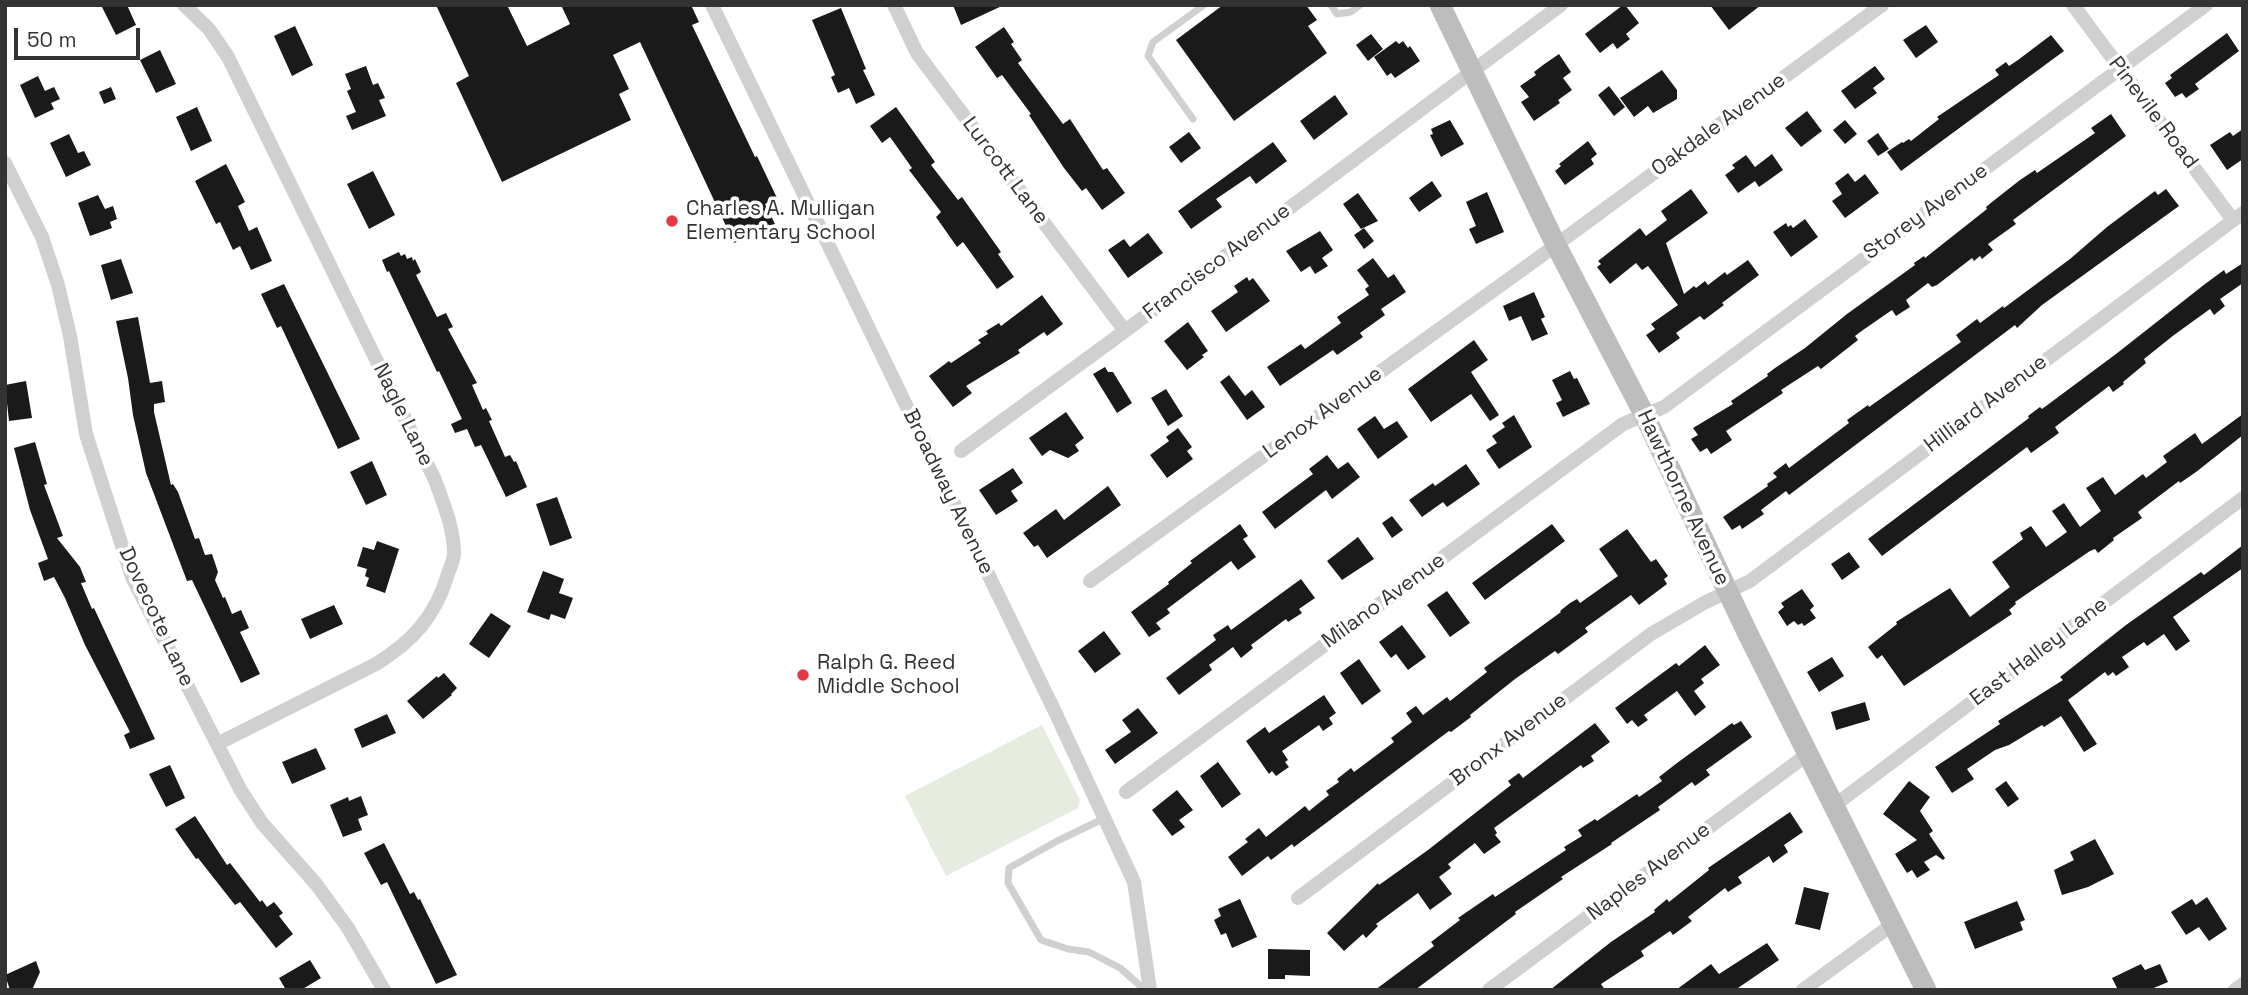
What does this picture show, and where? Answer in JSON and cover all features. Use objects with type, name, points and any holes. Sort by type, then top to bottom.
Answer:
[{"type":"street","name":"Nagle Lane","points":[[184,5],[209,29],[228,57],[435,480],[447,514],[454,555],[441,597],[424,625],[400,649],[376,664],[217,744]]},
{"type":"street","name":"Broadway Avenue","points":[[712,5],[1134,882],[1148,990]]},
{"type":"street","name":"Lurcott Lane","points":[[894,5],[917,53],[1125,331]]},
{"type":"street","name":"Hawthorne Avenue","points":[[1440,5],[1556,245],[1644,414],[1727,592],[1926,990]]},
{"type":"street","name":"Francisco Avenue","points":[[961,451],[1561,5]]},
{"type":"street","name":"Oakdale Avenue","points":[[1556,245],[1882,5]]},
{"type":"street","name":"Pinevile Road","points":[[2073,5],[2120,69],[2238,216]]},
{"type":"street","name":"Storey Avenue","points":[[1644,414],[1664,407],[2206,5]]},
{"type":"street","name":"Dovecote Lane","points":[[5,163],[42,237],[58,285],[70,336],[86,434],[132,577],[240,789],[255,812],[316,884],[348,928],[384,990]]},
{"type":"street","name":"Hilliard Avenue","points":[[1727,592],[1750,581],[2238,216]]},
{"type":"street","name":"Lenox Avenue","points":[[1090,581],[1556,245]]},
{"type":"street","name":"Milano Avenue","points":[[1126,792],[1601,440],[1623,424],[1644,414]]},
{"type":"street","name":"East Halley Lane","points":[[1835,805],[2243,498]]},
{"type":"street","name":"Bronx Avenue","points":[[1298,898],[1651,634],[1727,592]]},
{"type":"street","name":"Naples Avenue","points":[[1489,990],[1808,754]]},
{"type":"street","points":[[1803,990],[1893,924]]},
{"type":"street","points":[[2235,990],[2243,984]]},
{"type":"lane","points":[[1193,119],[1148,57],[1153,42],[1204,5]]},
{"type":"lane","points":[[1331,5],[1337,14],[1351,12],[1360,5]]},
{"type":"lane","points":[[1105,818],[1009,868],[1008,883],[1041,940],[1068,949],[1089,952],[1120,968],[1148,990]]},
{"type":"shaded area","points":[[1042,725],[1080,800],[1078,808],[946,876],[905,796]]},
{"type":"building","points":[[101,5],[127,5],[136,25],[116,35]]},
{"type":"building","points":[[436,5],[507,5],[527,46],[570,24],[561,5],[691,5],[699,22],[692,25],[777,198],[765,204],[775,224],[734,243],[640,42],[613,55],[629,89],[619,94],[631,120],[502,182],[456,83],[469,76]]},
{"type":"building","points":[[953,5],[1004,5],[961,25]]},
{"type":"building","points":[[1223,5],[1306,5],[1317,20],[1308,26],[1327,53],[1234,121],[1176,40]]},
{"type":"building","points":[[1623,5],[1639,23],[1626,34],[1630,39],[1617,49],[1613,43],[1600,53],[1585,34]]},
{"type":"building","points":[[1710,5],[1761,5],[1729,30]]},
{"type":"building","points":[[841,8],[875,95],[856,104],[849,88],[838,93],[831,77],[835,75],[812,20]]},
{"type":"building","points":[[1926,25],[1938,42],[1916,58],[1903,40]]},
{"type":"building","points":[[295,26],[313,65],[292,76],[274,36]]},
{"type":"building","points":[[1004,27],[1022,60],[1018,63],[1063,124],[1070,119],[1103,170],[1107,168],[1125,193],[1102,210],[1086,188],[1082,191],[1064,168],[1029,115],[1031,114],[1002,75],[997,78],[975,47]]},
{"type":"building","points":[[2227,33],[2239,51],[2195,84],[2199,89],[2186,98],[2182,93],[2175,97],[2165,83],[2172,78],[2170,75]]},
{"type":"building","points":[[1371,34],[1383,49],[1368,61],[1356,45]]},
{"type":"building","points":[[2051,35],[2064,51],[1901,171],[1887,152],[1902,142],[1909,139],[1911,141],[1939,119],[1937,117],[1999,75],[1995,70],[2006,62],[2009,66]]},
{"type":"building","points":[[1396,41],[1399,44],[1403,41],[1408,48],[1410,46],[1420,61],[1395,78],[1391,73],[1387,76],[1374,57]]},
{"type":"building","points":[[160,50],[176,84],[156,93],[140,60]]},
{"type":"building","points":[[1559,54],[1571,72],[1563,78],[1572,90],[1558,100],[1560,103],[1534,121],[1521,102],[1529,97],[1520,86]]},
{"type":"building","points":[[366,66],[373,85],[378,83],[385,98],[379,100],[386,116],[352,130],[346,116],[356,112],[347,91],[351,89],[345,74]]},
{"type":"building","points":[[1875,66],[1885,79],[1873,88],[1877,93],[1855,109],[1841,91]]},
{"type":"building","points":[[1662,70],[1677,90],[1677,99],[1653,113],[1648,106],[1634,117],[1620,98]]},
{"type":"building","points":[[38,76],[45,91],[54,87],[60,99],[51,103],[54,109],[35,118],[20,85]]},
{"type":"building","points":[[1609,86],[1625,107],[1614,116],[1598,95]]},
{"type":"building","points":[[111,87],[116,99],[104,104],[99,92]]},
{"type":"building","points":[[1335,95],[1348,114],[1314,140],[1300,121]]},
{"type":"building","points":[[197,107],[212,141],[191,151],[176,117]]},
{"type":"building","points":[[896,107],[935,162],[931,165],[958,200],[962,197],[1001,252],[998,254],[1014,277],[997,289],[963,242],[957,247],[936,217],[941,212],[909,170],[912,168],[890,137],[882,143],[870,126]]},
{"type":"building","points":[[1807,111],[1822,131],[1801,147],[1785,128]]},
{"type":"building","points":[[2111,114],[2126,136],[2013,220],[2016,224],[1988,244],[1993,250],[1982,259],[1980,256],[1974,261],[1972,258],[1937,285],[1932,287],[1928,283],[1906,300],[1910,307],[1896,316],[1892,310],[1855,336],[1858,340],[1821,369],[1818,366],[1781,390],[1783,393],[1726,431],[1732,440],[1711,454],[1707,448],[1700,452],[1691,439],[1698,435],[1693,428],[1733,404],[1731,401],[1768,376],[1767,374],[1915,265],[1914,263],[1924,256],[1925,258],[2020,180],[2035,170],[2037,173],[2095,133],[2091,128]]},
{"type":"building","points":[[1450,120],[1464,144],[1441,157],[1430,135],[1433,134],[1431,129]]},
{"type":"building","points":[[1845,120],[1857,134],[1845,144],[1833,130]]},
{"type":"building","points":[[2243,129],[2243,159],[2227,170],[2210,145],[2230,132],[2233,136]]},
{"type":"building","points":[[1189,132],[1201,148],[1181,163],[1169,147]]},
{"type":"building","points":[[1878,133],[1889,149],[1878,156],[1867,141]]},
{"type":"building","points":[[69,134],[78,153],[84,151],[91,165],[66,177],[50,143]]},
{"type":"building","points":[[1588,141],[1597,154],[1591,159],[1594,164],[1565,185],[1555,171],[1561,166],[1559,164]]},
{"type":"building","points":[[1273,142],[1287,161],[1256,184],[1250,176],[1216,199],[1222,207],[1191,229],[1178,211]]},
{"type":"building","points":[[1772,154],[1783,170],[1759,187],[1755,181],[1738,193],[1725,175],[1735,168],[1732,165],[1746,155],[1755,167]]},
{"type":"building","points":[[226,164],[245,202],[238,206],[249,231],[257,227],[272,261],[251,270],[240,246],[233,250],[220,222],[216,224],[195,181]]},
{"type":"building","points":[[373,171],[395,215],[369,229],[347,184]]},
{"type":"building","points":[[1848,173],[1855,182],[1865,174],[1879,193],[1845,218],[1832,201],[1842,194],[1835,183]]},
{"type":"building","points":[[1432,181],[1442,196],[1419,212],[1409,198]]},
{"type":"building","points":[[1691,189],[1708,213],[1666,243],[1684,294],[1705,281],[1708,285],[1725,272],[1727,275],[1748,260],[1759,275],[1704,320],[1700,316],[1676,333],[1680,338],[1659,353],[1646,335],[1655,329],[1651,324],[1678,305],[1648,266],[1642,270],[1636,263],[1610,284],[1597,267],[1601,264],[1598,261],[1640,228],[1646,236],[1667,220],[1661,211]]},
{"type":"building","points":[[2166,189],[2179,206],[1789,495],[1786,491],[1761,510],[1764,514],[1742,529],[1740,525],[1732,530],[1723,517],[1768,486],[1767,484],[1777,477],[1773,473],[1786,463],[1789,468],[1849,423],[1847,420],[1961,342],[1956,335],[1977,319],[1980,323],[2003,306],[2004,308],[2155,191],[2158,195]]},
{"type":"building","points":[[1487,192],[1504,232],[1476,244],[1469,229],[1476,226],[1466,202]]},
{"type":"building","points":[[1358,193],[1378,221],[1361,229],[1343,204]]},
{"type":"building","points":[[98,195],[105,209],[113,206],[117,219],[110,222],[112,228],[90,236],[78,203]]},
{"type":"building","points":[[1805,219],[1818,237],[1791,257],[1773,232],[1786,223],[1793,228]]},
{"type":"building","points":[[1364,228],[1374,241],[1364,249],[1354,235]]},
{"type":"building","points":[[1320,231],[1333,250],[1322,258],[1328,266],[1315,274],[1310,266],[1301,272],[1286,251]]},
{"type":"building","points":[[1148,233],[1163,253],[1128,278],[1108,250],[1124,239],[1130,247]]},
{"type":"building","points":[[399,252],[401,256],[405,254],[407,259],[415,259],[421,272],[416,275],[437,317],[446,313],[453,327],[448,329],[477,383],[472,385],[483,410],[486,408],[492,420],[489,421],[505,457],[510,455],[514,462],[516,461],[527,487],[506,497],[481,445],[475,447],[467,429],[455,433],[451,424],[462,419],[382,260]]},
{"type":"building","points":[[1373,258],[1388,278],[1394,274],[1406,292],[1381,309],[1385,315],[1360,333],[1363,337],[1337,355],[1333,350],[1280,386],[1267,367],[1301,344],[1305,349],[1341,323],[1337,317],[1369,295],[1365,289],[1369,286],[1357,270]]},
{"type":"building","points":[[121,259],[133,293],[111,300],[101,265]]},
{"type":"building","points":[[2243,263],[2243,283],[2220,299],[2225,306],[2214,315],[2210,309],[2174,335],[2144,359],[2146,363],[2123,382],[2124,384],[2113,392],[2109,386],[2055,427],[2059,433],[2031,453],[2027,447],[1882,556],[1868,539],[2224,270],[2226,274]]},
{"type":"building","points":[[1247,277],[1249,281],[1253,278],[1270,301],[1226,332],[1211,311],[1238,292],[1234,286]]},
{"type":"building","points":[[284,284],[360,439],[338,449],[281,326],[277,328],[261,294]]},
{"type":"building","points":[[1534,292],[1545,317],[1541,319],[1548,334],[1532,341],[1521,316],[1509,321],[1503,306]]},
{"type":"building","points":[[1042,295],[1063,324],[1047,336],[1044,332],[1018,350],[1020,353],[966,386],[972,393],[953,407],[929,376],[981,343],[978,340],[988,334],[986,331],[999,323],[1001,326]]},
{"type":"building","points":[[138,317],[150,383],[162,381],[165,402],[154,404],[154,412],[171,485],[173,484],[178,492],[195,539],[199,538],[205,555],[212,554],[218,572],[215,580],[223,598],[225,597],[232,614],[241,610],[249,628],[240,632],[260,674],[241,683],[192,580],[187,581],[146,473],[116,321]]},
{"type":"building","points":[[1188,322],[1208,351],[1187,370],[1164,341]]},
{"type":"building","points":[[1474,340],[1488,360],[1471,372],[1499,415],[1490,421],[1471,394],[1431,422],[1408,389]]},
{"type":"building","points":[[1105,367],[1108,372],[1113,372],[1132,403],[1117,413],[1093,374]]},
{"type":"building","points":[[1570,371],[1574,379],[1577,378],[1590,404],[1563,417],[1556,403],[1562,400],[1552,380]]},
{"type":"building","points":[[1229,375],[1245,396],[1252,390],[1265,407],[1247,420],[1220,382]]},
{"type":"building","points":[[26,381],[32,418],[9,421],[5,385]]},
{"type":"building","points":[[1166,389],[1183,416],[1168,426],[1151,398]]},
{"type":"building","points":[[1066,412],[1084,438],[1075,445],[1079,451],[1068,458],[1050,450],[1042,456],[1029,438]]},
{"type":"building","points":[[2243,414],[2243,435],[2138,512],[2142,518],[2113,538],[2114,540],[2098,553],[2095,549],[2090,551],[2015,602],[2009,610],[2012,614],[1904,686],[1882,655],[1877,659],[1868,647],[1897,624],[1896,622],[1950,588],[1970,617],[2010,587],[1992,562],[2023,539],[2020,533],[2031,526],[2046,547],[2067,532],[2052,511],[2064,503],[2080,527],[2101,511],[2086,488],[2103,477],[2115,495],[2143,474],[2146,478],[2167,462],[2163,456],[2195,433],[2202,444]]},
{"type":"building","points":[[1514,415],[1532,447],[1499,469],[1486,450],[1497,443],[1492,436],[1505,427],[1502,423]]},
{"type":"building","points":[[1375,416],[1384,429],[1397,421],[1408,437],[1378,459],[1357,429]]},
{"type":"building","points":[[1178,428],[1192,447],[1187,451],[1193,459],[1167,478],[1150,455],[1169,441],[1166,437]]},
{"type":"building","points":[[35,442],[47,484],[44,485],[63,536],[57,538],[80,567],[86,582],[81,583],[92,609],[94,608],[155,739],[130,749],[124,735],[130,732],[85,645],[65,598],[54,577],[44,581],[38,563],[48,559],[30,510],[14,448]]},
{"type":"building","points":[[1327,455],[1338,469],[1348,462],[1360,477],[1332,499],[1326,490],[1275,529],[1262,512],[1313,474],[1309,469]]},
{"type":"building","points":[[372,461],[387,495],[366,505],[350,472]]},
{"type":"building","points":[[1466,464],[1480,484],[1447,507],[1443,502],[1422,517],[1409,500]]},
{"type":"building","points":[[1013,468],[1023,483],[1011,491],[1018,501],[996,515],[979,490]]},
{"type":"building","points":[[1108,486],[1121,505],[1047,558],[1038,545],[1034,547],[1023,533],[1056,509],[1064,520]]},
{"type":"building","points":[[557,497],[572,538],[550,546],[536,504]]},
{"type":"building","points":[[1392,516],[1403,530],[1392,538],[1382,523]]},
{"type":"building","points":[[1240,524],[1248,536],[1243,539],[1256,557],[1238,570],[1231,561],[1167,609],[1170,613],[1156,623],[1161,629],[1149,637],[1131,612],[1169,584],[1168,582],[1192,563],[1190,561]]},
{"type":"building","points":[[1552,524],[1565,541],[1485,600],[1472,583]]},
{"type":"building","points":[[1627,529],[1651,562],[1656,559],[1668,576],[1664,579],[1667,584],[1639,605],[1631,595],[1585,628],[1588,632],[1558,654],[1555,651],[1515,679],[1470,715],[1471,717],[1294,847],[1292,844],[1271,860],[1268,856],[1242,876],[1228,857],[1248,842],[1245,839],[1259,828],[1266,837],[1305,806],[1309,811],[1329,795],[1326,791],[1339,782],[1337,779],[1351,768],[1354,772],[1394,742],[1391,738],[1412,722],[1406,713],[1416,706],[1423,715],[1447,697],[1450,701],[1487,672],[1484,668],[1570,603],[1577,599],[1580,603],[1618,576],[1599,549]]},
{"type":"building","points":[[1358,537],[1374,559],[1342,580],[1327,561]]},
{"type":"building","points":[[377,541],[399,549],[385,593],[366,586],[369,578],[365,576],[367,569],[357,566],[363,547],[374,550]]},
{"type":"building","points":[[2243,545],[2243,568],[2173,617],[2190,641],[2176,651],[2164,634],[2147,646],[2144,642],[2122,657],[2129,667],[2116,676],[2113,672],[2108,676],[2105,672],[2068,700],[2097,744],[2084,752],[2061,716],[1995,750],[1967,769],[1974,779],[1952,793],[1935,767],[2000,724],[1998,721],[2063,680],[2060,677],[2126,625],[2201,572],[2204,575]]},
{"type":"building","points":[[1849,552],[1860,567],[1842,580],[1831,564]]},
{"type":"building","points":[[543,571],[564,579],[559,593],[573,598],[565,619],[551,614],[549,620],[527,612]]},
{"type":"building","points":[[1301,579],[1315,598],[1299,609],[1302,613],[1288,622],[1286,619],[1251,645],[1253,648],[1241,658],[1233,647],[1209,665],[1212,670],[1179,695],[1166,678],[1216,640],[1213,635],[1228,625],[1231,630]]},
{"type":"building","points":[[1802,589],[1814,606],[1810,610],[1816,618],[1804,626],[1794,621],[1787,626],[1778,612],[1784,607],[1781,603]]},
{"type":"building","points":[[1447,591],[1470,623],[1450,637],[1427,605]]},
{"type":"building","points":[[334,605],[343,624],[310,639],[301,619]]},
{"type":"building","points":[[491,613],[511,626],[489,658],[469,644]]},
{"type":"building","points":[[1402,625],[1426,657],[1408,670],[1396,654],[1391,658],[1379,642]]},
{"type":"building","points":[[1104,631],[1121,654],[1095,673],[1078,651]]},
{"type":"building","points":[[1705,645],[1720,665],[1701,679],[1704,683],[1694,691],[1706,707],[1695,716],[1677,691],[1644,715],[1648,720],[1638,727],[1632,720],[1627,724],[1615,708],[1676,663],[1679,666]]},
{"type":"building","points":[[1832,657],[1844,676],[1819,692],[1807,672]]},
{"type":"building","points":[[1359,659],[1381,691],[1362,705],[1340,673]]},
{"type":"building","points":[[444,673],[457,688],[423,719],[407,701]]},
{"type":"building","points":[[1324,695],[1336,713],[1329,718],[1333,724],[1323,731],[1319,725],[1282,751],[1289,767],[1276,776],[1272,771],[1269,774],[1246,741],[1265,727],[1269,733]]},
{"type":"building","points":[[1865,702],[1870,720],[1836,730],[1831,712]]},
{"type":"building","points":[[1138,708],[1158,733],[1115,764],[1105,750],[1131,732],[1122,720]]},
{"type":"building","points":[[387,714],[396,733],[362,748],[354,729]]},
{"type":"building","points":[[1741,721],[1752,737],[1706,770],[1710,775],[1695,786],[1692,782],[1658,807],[1660,810],[1561,877],[1563,879],[1515,912],[1516,914],[1415,990],[1375,990],[1434,946],[1431,942],[1460,920],[1458,918],[1566,850],[1564,847],[1582,836],[1578,830],[1595,819],[1597,821],[1637,794],[1639,797],[1662,781],[1659,777],[1677,763],[1732,723],[1734,725]]},
{"type":"building","points":[[1595,723],[1610,742],[1591,756],[1594,761],[1583,768],[1581,765],[1494,828],[1497,833],[1495,835],[1501,842],[1484,854],[1475,843],[1448,864],[1451,868],[1439,877],[1452,894],[1430,910],[1418,893],[1376,924],[1378,926],[1366,938],[1363,934],[1344,951],[1327,933],[1378,883],[1379,885],[1428,850],[1511,785],[1508,781],[1519,773],[1523,778]]},
{"type":"building","points":[[316,748],[326,769],[292,784],[282,762]]},
{"type":"building","points":[[1218,762],[1241,794],[1222,808],[1200,776]]},
{"type":"building","points":[[170,765],[185,798],[166,807],[149,774]]},
{"type":"building","points":[[1909,781],[1930,797],[1920,811],[1933,831],[1929,834],[1945,858],[1943,860],[1936,855],[1924,862],[1930,870],[1917,878],[1912,870],[1907,873],[1895,854],[1917,840],[1883,814]]},
{"type":"building","points":[[2006,781],[2019,799],[2008,807],[1995,789]]},
{"type":"building","points":[[1177,790],[1193,810],[1179,820],[1185,827],[1172,836],[1152,810]]},
{"type":"building","points":[[361,796],[368,815],[358,819],[362,830],[343,837],[330,805],[348,797],[349,801]]},
{"type":"building","points":[[1790,812],[1803,832],[1784,845],[1788,852],[1773,863],[1769,856],[1738,877],[1742,883],[1728,892],[1725,888],[1688,917],[1692,921],[1673,935],[1670,931],[1641,951],[1644,956],[1601,984],[1605,990],[1550,990],[1611,942],[1655,912],[1667,899],[1669,902],[1709,870],[1708,868]]},
{"type":"building","points":[[195,816],[227,865],[230,863],[260,902],[262,900],[267,907],[274,902],[283,913],[279,916],[293,934],[276,948],[240,902],[235,905],[198,858],[196,859],[175,829]]},
{"type":"building","points":[[2095,839],[2114,874],[2088,887],[2062,895],[2054,870],[2074,860],[2070,852]]},
{"type":"building","points":[[384,843],[410,894],[414,892],[418,900],[420,899],[457,975],[436,984],[387,882],[381,885],[364,853]]},
{"type":"building","points":[[1804,887],[1829,893],[1820,930],[1795,924]]},
{"type":"building","points":[[2207,897],[2227,929],[2209,941],[2199,927],[2186,935],[2171,912],[2192,899],[2196,905]]},
{"type":"building","points":[[1240,899],[1257,937],[1232,948],[1226,933],[1221,935],[1214,920],[1221,916],[1218,909]]},
{"type":"building","points":[[2017,901],[2025,920],[2020,922],[2023,930],[1975,949],[1964,922]]},
{"type":"building","points":[[1767,943],[1779,960],[1735,990],[1676,990],[1711,964],[1719,974]]},
{"type":"building","points":[[1268,949],[1310,950],[1310,976],[1285,975],[1285,979],[1268,979]]},
{"type":"building","points":[[310,960],[321,978],[301,990],[286,990],[279,978]]},
{"type":"building","points":[[36,961],[40,972],[32,990],[10,990],[5,975]]},
{"type":"building","points":[[2141,964],[2145,970],[2160,964],[2168,982],[2149,990],[2118,990],[2112,978]]},
{"type":"place","name":"Charles A. Mulligan Elementary School","points":[[672,221]]},
{"type":"place","name":"Ralph G. Reed Middle School","points":[[803,675]]}]
